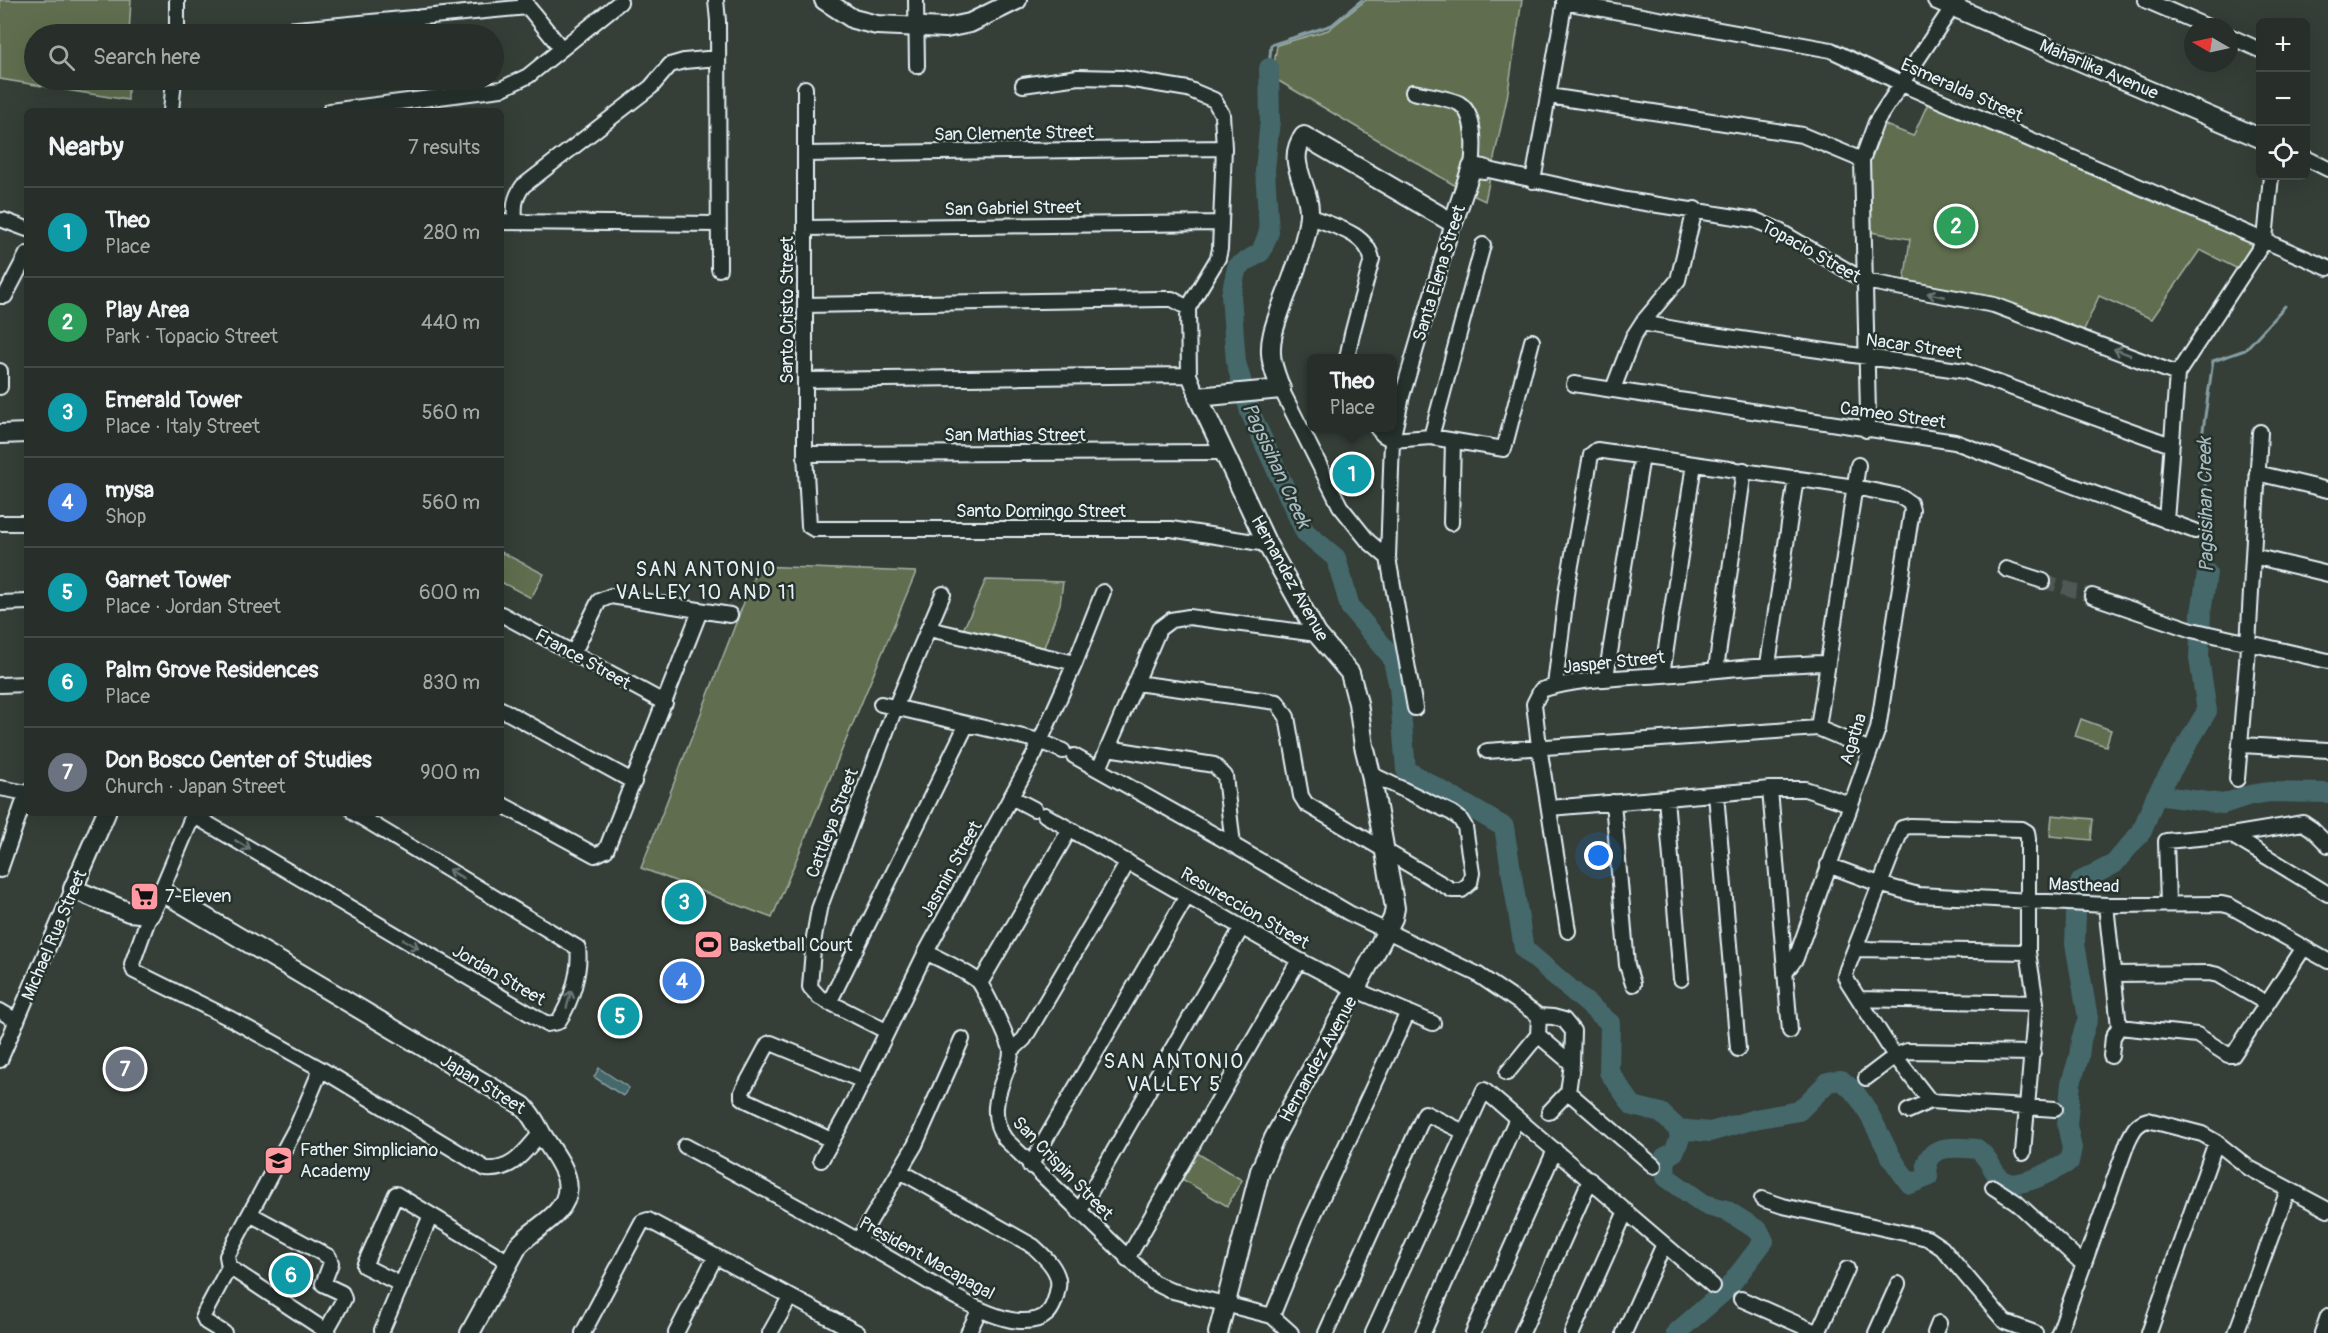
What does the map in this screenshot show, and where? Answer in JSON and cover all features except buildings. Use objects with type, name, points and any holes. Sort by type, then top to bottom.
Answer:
[{"type":"street","points":[[177,0],[177,24]]},
{"type":"street","points":[[716,0],[719,268]]},
{"type":"street","points":[[824,0],[853,19],[877,25],[917,28],[946,28],[970,23],[1017,0]]},
{"type":"street","points":[[916,0],[918,66]]},
{"type":"street","points":[[2145,0],[2187,18]]},
{"type":"street","points":[[1533,181],[1564,1]]},
{"type":"street","name":"Esmeralda Street","points":[[1564,1],[1831,50],[1901,83],[2328,268]]},
{"type":"street","points":[[1866,430],[1868,413],[1862,160],[1876,122],[1949,2]]},
{"type":"street","name":"Maharlika Avenue","points":[[1949,2],[2256,136]]},
{"type":"street","points":[[335,24],[526,3],[561,48]]},
{"type":"street","points":[[504,88],[528,76],[620,3]]},
{"type":"street","points":[[2238,40],[2256,48]]},
{"type":"street","points":[[718,58],[684,61],[669,65],[651,87],[523,186],[517,194],[508,222],[718,225]]},
{"type":"street","points":[[805,304],[1172,299],[1188,308],[1218,258],[1224,148],[1222,114],[1214,100],[1188,88],[1121,78],[1078,77],[1023,85]]},
{"type":"street","name":"Santo Cristo Street","points":[[805,88],[807,522],[814,529]]},
{"type":"street","points":[[171,108],[173,90]]},
{"type":"street","points":[[353,108],[493,90]]},
{"type":"street","name":"Santa Elena Street","points":[[1397,418],[1453,223],[1478,168],[1468,112],[1459,103],[1413,92]]},
{"type":"street","points":[[1549,96],[1803,135],[1862,160]]},
{"type":"street","points":[[1388,558],[1368,541],[1340,506],[1281,389],[1270,356],[1271,338],[1297,262],[1309,216],[1308,194],[1295,162],[1297,144],[1304,136],[1453,223]]},
{"type":"street","name":"San Clemente Street","points":[[805,154],[1224,148]]},
{"type":"street","points":[[2310,160],[2328,169]]},
{"type":"street","name":"Topacio Street","points":[[1478,168],[1626,200],[1755,220],[1776,229],[1865,281],[1994,305],[2176,374]]},
{"type":"street","points":[[2166,520],[2176,374],[2265,240],[2271,180]]},
{"type":"street","points":[[1612,389],[1623,359],[1642,323],[1678,280],[1695,209]]},
{"type":"street","points":[[1309,216],[1360,238],[1370,248],[1372,259],[1348,354]]},
{"type":"street","points":[[3,220],[24,228]]},
{"type":"street","name":"San Gabriel Street","points":[[805,228],[1221,223]]},
{"type":"street","points":[[1431,437],[1483,245]]},
{"type":"street","points":[[0,296],[5,296],[24,260]]},
{"type":"street","name":"Hernandez Avenue","points":[[1188,308],[1189,375],[1198,397],[1268,544],[1317,634],[1350,674],[1358,703],[1395,908],[1393,918],[1274,1138],[1260,1171],[1218,1333]]},
{"type":"street","name":"Nacar Street","points":[[1642,323],[1965,371],[2171,445]]},
{"type":"street","points":[[1380,432],[1392,440],[1431,437],[1504,449],[1532,341]]},
{"type":"street","points":[[0,371],[0,387]]},
{"type":"street","points":[[805,380],[1189,375]]},
{"type":"street","name":"Cameo Street","points":[[1574,384],[1955,442],[2195,531]]},
{"type":"street","points":[[1198,397],[1281,389]]},
{"type":"street","name":"Santa Elena Street","points":[[1394,432],[1388,558],[1415,708]]},
{"type":"street","points":[[2237,779],[2248,642],[2260,432]]},
{"type":"street","points":[[0,434],[24,433]]},
{"type":"street","points":[[1451,523],[1453,441]]},
{"type":"street","points":[[1555,686],[1567,587],[1591,455],[1597,450],[1855,487]]},
{"type":"street","name":"San Mathias Street","points":[[806,454],[1226,452]]},
{"type":"street","points":[[1606,677],[1642,456]]},
{"type":"street","points":[[1662,675],[1694,464]]},
{"type":"street","points":[[1818,728],[1858,465]]},
{"type":"street","points":[[1716,669],[1744,470]]},
{"type":"street","points":[[2258,473],[2328,490]]},
{"type":"street","points":[[1768,664],[1797,478]]},
{"type":"street","name":"Agatha","points":[[1785,974],[1796,958],[1878,729],[1912,510],[1911,503],[1899,496],[1855,487]]},
{"type":"street","points":[[0,523],[24,523]]},
{"type":"street","name":"Santo Domingo Street","points":[[814,529],[1171,529],[1268,544]]},
{"type":"street","points":[[2253,556],[2328,574]]},
{"type":"street","points":[[2006,569],[2043,581]]},
{"type":"street","name":"Jasmin Street","points":[[821,1160],[863,1081],[926,952],[1040,741],[1076,663],[1103,592]]},
{"type":"street","name":"Cattleya Street","points":[[886,1031],[829,1003],[819,997],[810,987],[814,937],[819,909],[895,708],[943,594]]},
{"type":"street","points":[[573,654],[599,601],[611,596],[730,615]]},
{"type":"street","points":[[2092,596],[2154,615],[2163,621],[2192,630],[2328,661]]},
{"type":"street","points":[[0,603],[24,602]]},
{"type":"street","points":[[504,806],[595,855],[606,850],[700,611]]},
{"type":"street","name":"France Street","points":[[504,616],[664,704]]},
{"type":"street","points":[[1099,769],[1159,629],[1171,620],[1189,616],[1317,634]]},
{"type":"street","points":[[929,629],[1076,663]]},
{"type":"street","name":"Jasper Street","points":[[1568,931],[1534,704],[1541,690],[1606,677],[1662,675],[1768,664],[1828,663]]},
{"type":"street","points":[[1136,683],[1277,702],[1287,717],[1301,796],[1306,804],[1452,890],[1462,890],[1470,883],[1472,873],[1465,827],[1460,819],[1371,774]]},
{"type":"street","points":[[0,685],[24,684]]},
{"type":"street","points":[[881,704],[1040,741],[1069,754],[1233,845],[1349,913],[1477,974],[1539,1016],[1563,1020],[1572,1031],[1572,1064],[1568,1092],[1549,1112]]},
{"type":"street","points":[[504,711],[634,782]]},
{"type":"street","points":[[829,1003],[967,724]]},
{"type":"street","points":[[1487,751],[1818,728],[1870,750]]},
{"type":"street","points":[[2241,745],[2328,750]]},
{"type":"street","points":[[1108,748],[1214,765],[1225,776],[1233,845]]},
{"type":"street","points":[[0,788],[24,792]]},
{"type":"street","points":[[1550,808],[1770,789],[1805,789],[1850,804]]},
{"type":"street","points":[[1770,789],[1790,1031]]},
{"type":"street","points":[[1716,794],[1738,1049]]},
{"type":"street","name":"Resureccion Street","points":[[1011,797],[1299,960],[1356,990],[1433,1023]]},
{"type":"street","points":[[1666,798],[1681,979]]},
{"type":"street","points":[[0,870],[24,801]]},
{"type":"street","points":[[1613,802],[1627,965],[1633,984]]},
{"type":"street","name":"Michael Rua Street","points":[[1,1058],[105,816]]},
{"type":"street","points":[[73,889],[129,912],[150,914],[192,816]]},
{"type":"street","name":"Jordan Street","points":[[196,816],[547,1024],[558,1022],[566,1011],[579,960],[578,948],[359,816]]},
{"type":"street","points":[[2168,904],[2166,841],[2231,835],[2303,823],[2312,828],[2328,845]]},
{"type":"street","points":[[1930,1101],[1895,1056],[1845,976],[1878,884],[1902,828],[1910,825],[2022,829],[2027,832],[2028,839],[2028,952],[2036,1003],[2023,1153]]},
{"type":"street","points":[[981,982],[1070,829]]},
{"type":"street","points":[[2231,835],[2328,894]]},
{"type":"street","points":[[926,952],[981,982],[1011,1050],[1024,1039],[1128,862]]},
{"type":"street","name":"Masthead","points":[[1828,865],[1878,884],[1918,895],[2106,905],[2222,904],[2230,906],[2328,961]]},
{"type":"street","name":"Japan Street","points":[[150,914],[132,968],[134,971],[233,1020],[321,1069],[486,1169],[499,1170],[510,1165],[541,1133],[534,1116],[524,1106],[161,891]]},
{"type":"street","points":[[1030,1166],[1187,896]]},
{"type":"street","points":[[2106,905],[2119,1027],[2113,1037],[2110,1056]]},
{"type":"street","points":[[1079,1212],[1242,927]]},
{"type":"street","points":[[1855,949],[2028,952]]},
{"type":"street","points":[[2119,1027],[2197,1035],[2228,1055],[2233,1055],[2303,949]]},
{"type":"street","points":[[1127,1259],[1299,960]]},
{"type":"street","points":[[2115,974],[2209,973],[2218,975],[2266,1003]]},
{"type":"street","points":[[1860,999],[2036,1003]]},
{"type":"street","points":[[0,1011],[17,1021]]},
{"type":"street","points":[[1292,1333],[1272,1316],[1310,1222],[1408,1012]]},
{"type":"street","points":[[1507,1073],[1538,1035],[1539,1016]]},
{"type":"street","points":[[1538,1035],[1572,1064]]},
{"type":"street","points":[[858,1241],[915,1145],[962,1039]]},
{"type":"street","points":[[831,1140],[742,1097],[742,1092],[768,1044],[771,1043],[863,1081]]},
{"type":"street","name":"San Crispin Street","points":[[1011,1050],[1009,1063],[997,1094],[995,1112],[997,1128],[1030,1166],[1153,1282],[1169,1290],[1272,1316]]},
{"type":"street","points":[[1866,1078],[1895,1056],[1907,1052],[2033,1053]]},
{"type":"street","points":[[224,1333],[206,1322],[203,1316],[229,1267],[227,1256],[298,1124],[321,1069]]},
{"type":"street","points":[[1373,1333],[1484,1090],[1713,1286]]},
{"type":"street","points":[[1568,1092],[1654,1166]]},
{"type":"street","points":[[1908,1111],[1930,1101],[2055,1109]]},
{"type":"street","points":[[1326,1333],[1425,1113],[1464,1132]]},
{"type":"street","points":[[1423,1333],[1517,1118]]},
{"type":"street","points":[[2059,1333],[2128,1141],[2134,1129],[2141,1122],[2148,1120],[2202,1134],[2249,1168],[2328,1210]]},
{"type":"street","points":[[470,1333],[509,1262],[526,1237],[558,1211],[566,1197],[566,1174],[561,1161],[541,1133]]},
{"type":"street","points":[[2149,1333],[2216,1142]]},
{"type":"street","name":"President Macapagal","points":[[685,1146],[980,1309],[1018,1321],[1035,1320],[1049,1314],[1056,1302],[1059,1283],[1050,1262],[1033,1246],[900,1171]]},
{"type":"street","points":[[1473,1333],[1555,1150]]},
{"type":"street","points":[[1522,1333],[1590,1180]]},
{"type":"street","points":[[1993,1187],[2016,1202],[2083,1264]]},
{"type":"street","points":[[2236,1333],[2288,1190]]},
{"type":"street","points":[[402,1285],[363,1266],[396,1194],[509,1262]]},
{"type":"street","points":[[1762,1199],[1927,1238],[1942,1248],[2005,1322],[2036,1333]]},
{"type":"street","points":[[1572,1333],[1626,1211]]},
{"type":"street","points":[[229,1267],[328,1332],[344,1299],[342,1293],[322,1284],[331,1263],[329,1257],[250,1214]]},
{"type":"street","points":[[382,1330],[432,1215]]},
{"type":"street","points":[[583,1333],[642,1222],[648,1220],[858,1333]]},
{"type":"street","points":[[1624,1333],[1664,1244]]},
{"type":"street","points":[[676,1333],[715,1257]]},
{"type":"street","points":[[1741,1299],[1797,1329],[1818,1333],[1847,1269]]},
{"type":"street","points":[[1876,1333],[1898,1284]]},
{"type":"street","points":[[770,1333],[790,1297]]},
{"type":"street","points":[[968,1333],[980,1309]]},
{"type":"street","points":[[2322,1333],[2328,1316]]},
{"type":"green space","points":[[0,0],[131,0],[130,24],[24,24],[24,83],[0,79]]},
{"type":"green space","points":[[1366,0],[1522,0],[1507,98],[1485,201],[1272,77],[1277,45],[1328,30]]},
{"type":"green space","points":[[67,90],[128,90],[128,100]]},
{"type":"green space","points":[[1929,101],[2255,244],[2240,270],[2200,250],[2152,319],[2099,296],[2083,332],[1904,284],[1910,239],[1871,232],[1868,161],[1883,124],[1913,136]]},
{"type":"green space","points":[[504,554],[544,574],[531,598],[504,584]]},
{"type":"green space","points":[[758,566],[916,572],[772,918],[641,868]]},
{"type":"green space","points":[[986,580],[1063,582],[1060,604],[1043,650],[963,630]]},
{"type":"green space","points":[[2081,719],[2111,730],[2106,746],[2075,736]]},
{"type":"green space","points":[[2052,815],[2093,819],[2091,840],[2050,836]]},
{"type":"green space","points":[[1197,1153],[1242,1180],[1227,1206],[1182,1179]]},
{"type":"water","points":[[599,1068],[629,1088],[623,1096],[594,1077]]},
{"type":"waterway","name":"Pagsisihan Creek","points":[[1269,68],[1271,45],[1332,25],[1362,0]]},
{"type":"waterway","name":"Pagsisihan Creek","points":[[1269,68],[1270,120],[1265,170],[1269,232],[1261,252],[1237,267],[1231,295],[1236,362],[1250,412],[1305,532],[1336,558],[1350,607],[1392,657],[1399,687],[1406,770],[1504,827],[1524,949],[1610,1023],[1609,1072],[1633,1106],[1661,1113],[1678,1129],[1680,1138],[1674,1152],[1665,1157],[1666,1177],[1704,1204],[1726,1210],[1759,1231],[1764,1241],[1728,1288],[1676,1333]]},
{"type":"waterway","name":"Pagsisihan Creek","points":[[2207,573],[2209,553],[2203,516],[2206,477],[2200,451],[2213,361],[2245,350],[2285,306]]},
{"type":"waterway","name":"Pagsisihan Creek","points":[[2076,896],[2081,881],[2114,864],[2142,831],[2155,798],[2207,711],[2199,658],[2201,613],[2207,573]]},
{"type":"waterway","name":"Pagsisihan Creek","points":[[2155,798],[2163,796],[2223,804],[2250,795],[2270,792],[2328,793]]},
{"type":"waterway","name":"Pagsisihan Creek","points":[[1678,1129],[1710,1132],[1755,1119],[1799,1111],[1828,1082],[1841,1080],[1865,1106],[1893,1160],[1910,1184],[1928,1177],[1927,1162],[1931,1156],[1942,1149],[1949,1148],[1977,1149],[1985,1156],[2000,1178],[2015,1183],[2034,1179],[2069,1162],[2072,1148],[2067,1125],[2071,1083],[2088,1018],[2075,944],[2076,914]]},
{"type":"tunnel","points":[[2043,581],[2092,596]]},
{"type":"place","name":"Play Area","points":[[1956,226]]},
{"type":"place","name":"Theo","points":[[1352,474]]},
{"type":"place","name":"7-Eleven","points":[[144,896]]},
{"type":"place","name":"Emerald Tower","points":[[684,902]]},
{"type":"place","name":"Basketball Court","points":[[708,945]]},
{"type":"place","name":"mysa","points":[[682,981]]},
{"type":"place","name":"Garnet Tower","points":[[620,1016]]},
{"type":"place","name":"Don Bosco Center of Studies","points":[[125,1069]]},
{"type":"place","name":"Father Simpliciano Academy","points":[[279,1160]]},
{"type":"place","name":"Palm Grove Residences","points":[[291,1275]]},
{"type":"district","name":"SAN ANTONIO VALLEY 10 AND 11","points":[[706,580]]},
{"type":"district","name":"SAN ANTONIO VALLEY 5","points":[[1174,1072]]}]
